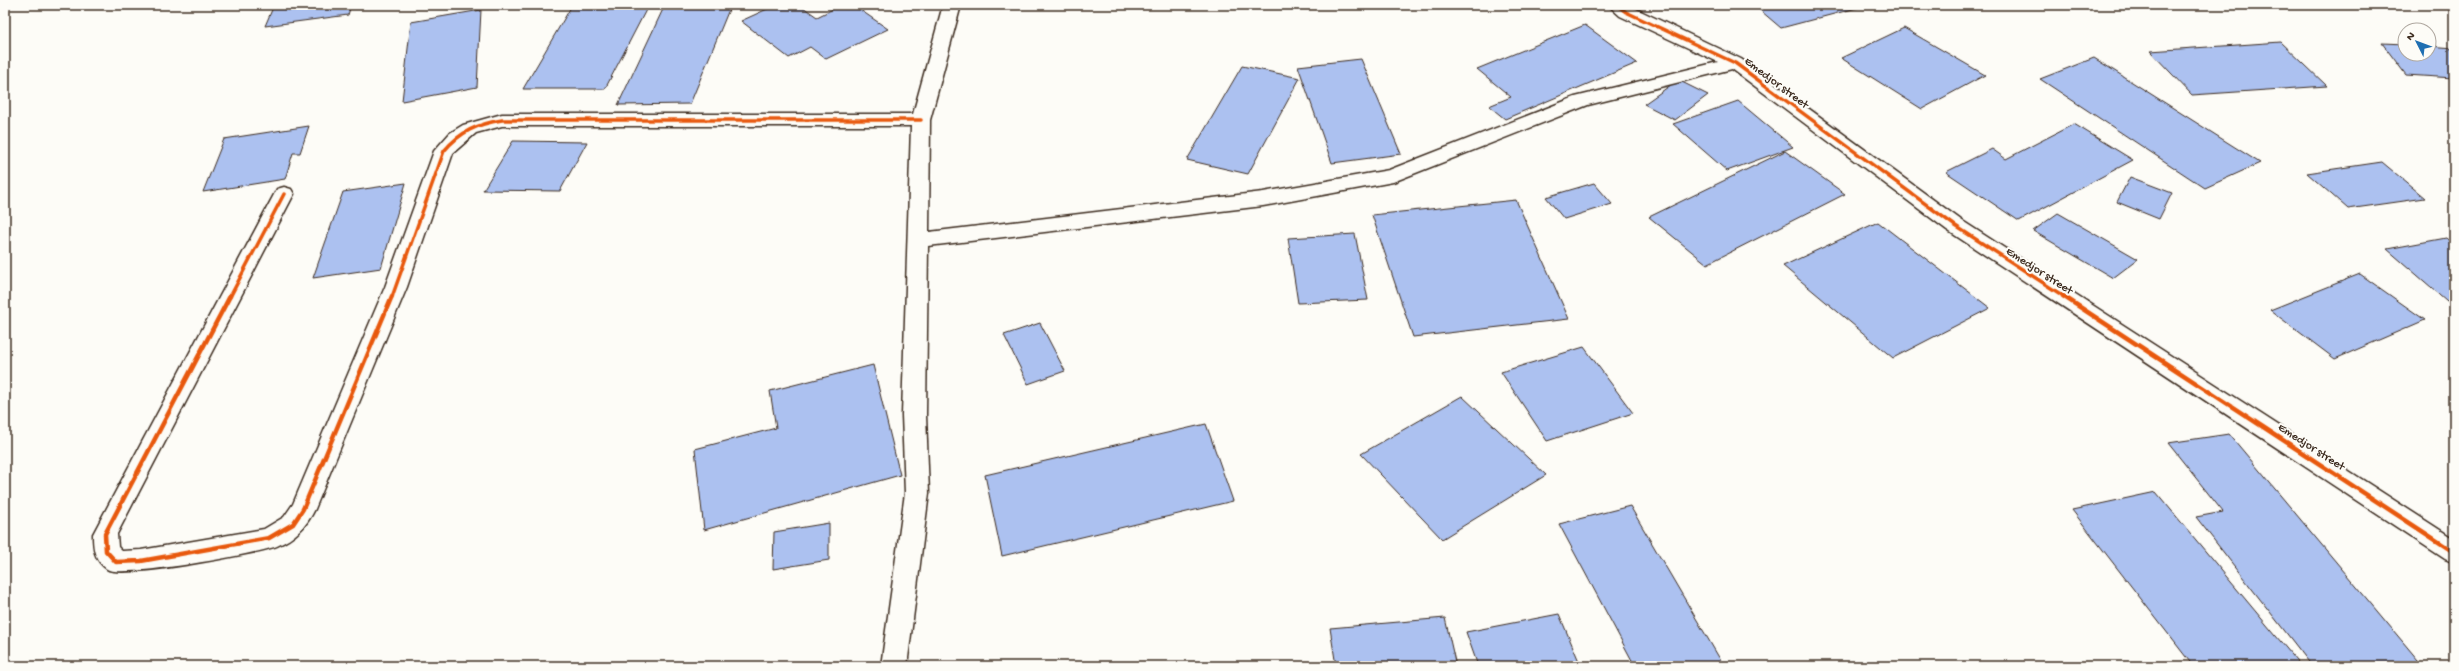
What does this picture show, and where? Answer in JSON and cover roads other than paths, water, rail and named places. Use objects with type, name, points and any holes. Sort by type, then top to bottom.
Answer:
[{"type":"street","points":[[894,666],[917,493],[914,415],[921,120],[952,5]]},
{"type":"street","name":"Emedjor street","points":[[1617,5],[1626,12],[1735,63],[1954,225],[2454,552]]},
{"type":"street","points":[[918,240],[1263,199],[1393,176],[1582,101],[1735,63]]},
{"type":"street","points":[[284,194],[105,534],[106,551],[116,562],[141,561],[270,538],[292,524],[303,509],[396,287],[444,151],[455,137],[477,124],[502,120],[921,120]]}]
